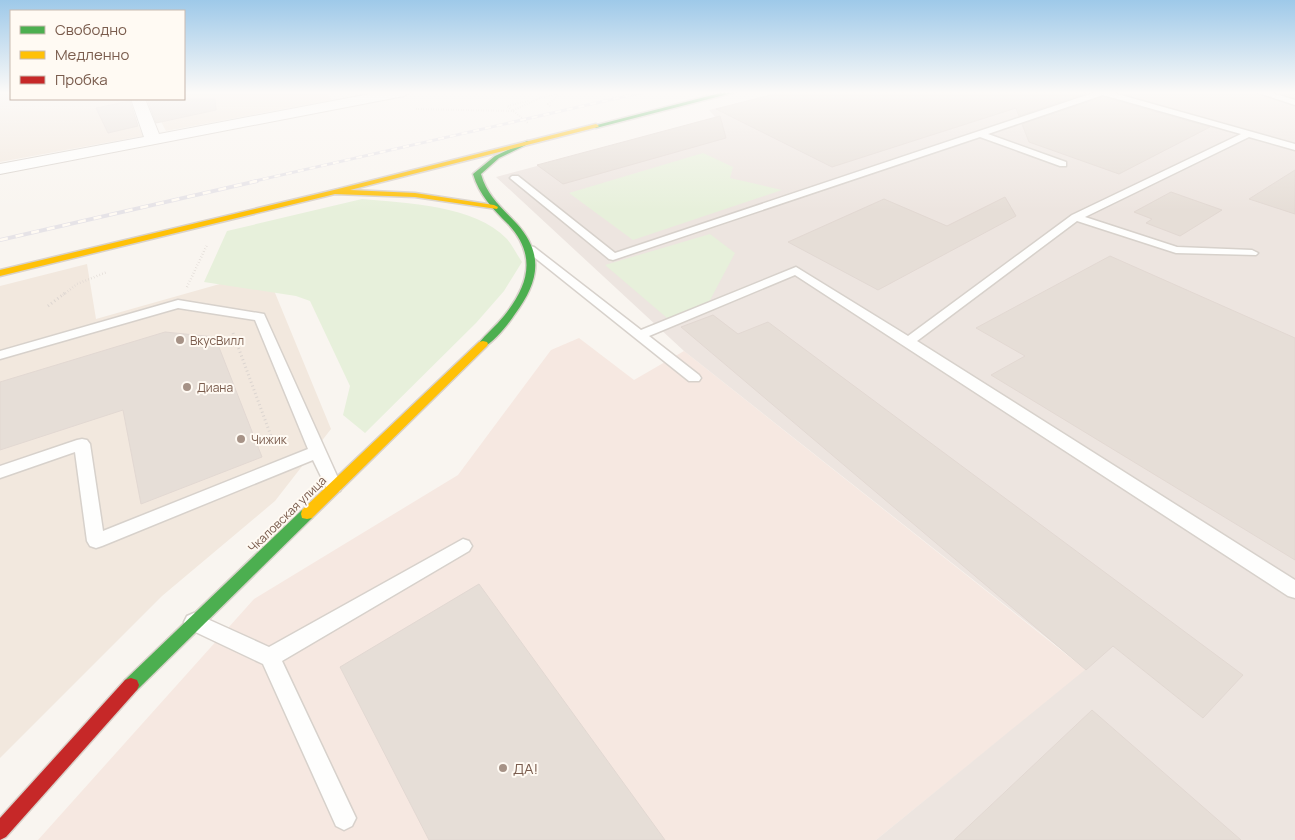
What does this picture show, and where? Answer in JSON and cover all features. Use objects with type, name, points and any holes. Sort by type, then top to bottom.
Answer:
[{"type":"main road","points":[[0,273],[336,192],[573,131]]},
{"type":"main road","points":[[458,191],[427,195],[411,190],[406,185],[406,180],[428,168],[460,168],[475,179],[497,157],[529,142]]},
{"type":"main road","name":"Чкаловская улица","points":[[0,831],[130,687],[194,622],[504,323],[526,291],[534,269],[530,249],[523,236],[494,207],[475,179]]},
{"type":"main road","points":[[336,192],[378,191],[427,195],[494,207]]},
{"type":"street","points":[[150,131],[154,141]]},
{"type":"street","points":[[0,170],[205,131]]},
{"type":"lane","points":[[515,178],[613,257],[988,131]]},
{"type":"lane","points":[[1238,131],[1295,147]]},
{"type":"lane","points":[[980,134],[1063,164]]},
{"type":"lane","points":[[908,342],[1076,217],[1248,134]]},
{"type":"lane","points":[[1076,217],[1176,250],[1252,253]]},
{"type":"lane","points":[[530,249],[694,378]]},
{"type":"lane","points":[[639,336],[796,270],[1295,590]]},
{"type":"lane","points":[[0,355],[178,304],[260,316],[334,488]]},
{"type":"lane","points":[[0,472],[82,444],[96,541],[317,452]]},
{"type":"lane","points":[[270,657],[463,546]]},
{"type":"lane","points":[[194,622],[270,657],[344,818]]},
{"type":"path","points":[[178,304],[208,244]]},
{"type":"path","points":[[48,306],[77,284]]},
{"type":"path","points":[[224,332],[233,333],[282,466]]},
{"type":"shaded area","points":[[0,131],[141,131],[143,136],[0,162]]},
{"type":"shaded area","points":[[667,131],[1295,131],[1295,840],[876,840],[1086,669],[684,351],[496,177]]},
{"type":"shaded area","points":[[87,264],[96,319],[266,271],[331,429],[275,501],[162,596],[0,758],[0,286]]},
{"type":"shaded area","points":[[579,338],[634,380],[684,351],[1086,670],[876,840],[38,840],[254,599],[458,475],[551,350]]},
{"type":"green space","points":[[703,153],[733,167],[730,178],[782,190],[633,240],[569,193]]},
{"type":"green space","points":[[362,199],[419,204],[459,212],[477,219],[507,239],[522,262],[504,291],[476,323],[365,433],[343,415],[350,386],[310,301],[296,296],[204,282],[227,231]]},
{"type":"green space","points":[[710,234],[735,253],[708,304],[667,318],[605,265]]},
{"type":"building","points":[[663,131],[724,131],[726,138],[563,184],[537,165]]},
{"type":"building","points":[[760,131],[944,131],[832,167]]},
{"type":"building","points":[[1025,131],[1202,131],[1119,174],[1029,142]]},
{"type":"building","points":[[1295,170],[1295,214],[1249,199]]},
{"type":"building","points":[[1171,192],[1222,210],[1180,236],[1146,223],[1152,219],[1134,212]]},
{"type":"building","points":[[1005,197],[1016,216],[878,290],[788,242],[884,199],[947,226]]},
{"type":"building","points":[[1110,256],[1295,338],[1295,560],[991,375],[1025,356],[976,328]]},
{"type":"building","points":[[713,315],[738,334],[768,322],[1243,675],[1203,718],[1113,646],[1086,670],[681,327]]},
{"type":"building","points":[[165,332],[215,337],[262,457],[141,504],[123,410],[0,450],[0,382]]},
{"type":"building","name":"ДА!","points":[[479,584],[665,840],[429,840],[340,667]]},
{"type":"building","points":[[1092,710],[1241,840],[954,840]]},
{"type":"railway","points":[[251,182],[473,131]]},
{"type":"railway","points":[[0,240],[257,181]]},
{"type":"traffic: fast","points":[[483,344],[518,304],[531,274],[531,258],[526,243],[515,227],[487,196],[477,174],[497,157],[529,142]]},
{"type":"traffic: fast","points":[[131,685],[307,514]]},
{"type":"traffic: slow","points":[[494,207],[415,195],[335,192],[575,131]]},
{"type":"traffic: slow","points":[[0,273],[335,192]]},
{"type":"traffic: slow","points":[[307,514],[483,344]]},
{"type":"traffic: jam","points":[[0,831],[131,685]]},
{"type":"place","name":"ВкусВилл","points":[[180,340]]},
{"type":"place","name":"Диана","points":[[187,387]]},
{"type":"place","name":"Чижик","points":[[241,439]]},
{"type":"place","name":"ДА!","points":[[503,768]]}]
